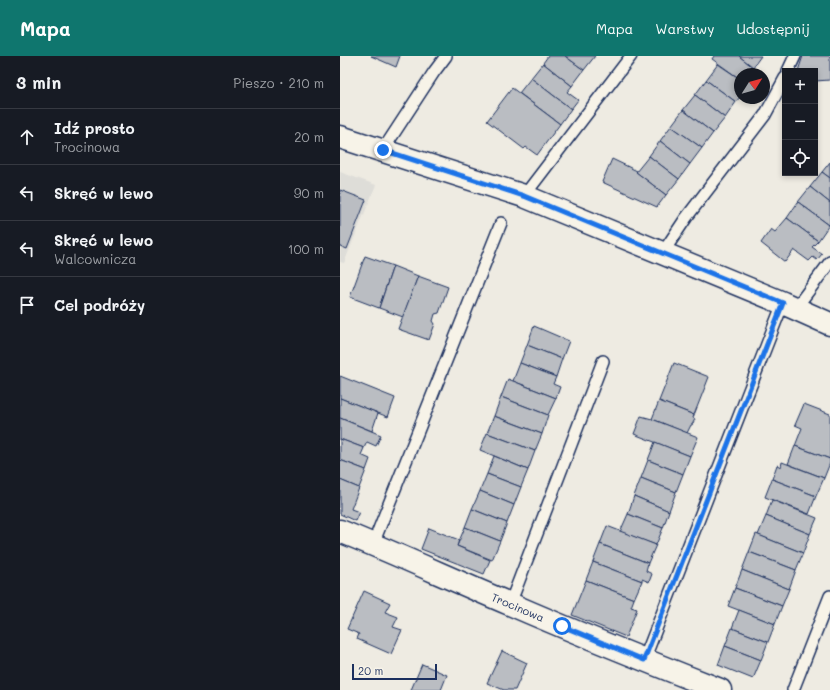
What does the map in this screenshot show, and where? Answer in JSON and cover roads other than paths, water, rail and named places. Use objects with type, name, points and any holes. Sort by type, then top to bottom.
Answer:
[{"type":"street","points":[[340,136],[524,196],[830,324]]},
{"type":"street","name":"Trocinowa","points":[[340,531],[510,604],[720,690]]},
{"type":"lane","points":[[383,150],[446,56]]},
{"type":"lane","points":[[524,196],[631,56]]},
{"type":"lane","points":[[789,68],[795,56]]},
{"type":"lane","points":[[662,254],[686,218],[764,115],[782,83]]},
{"type":"lane","points":[[373,544],[501,223]]},
{"type":"lane","points":[[644,660],[789,306],[830,262]]},
{"type":"lane","points":[[510,604],[603,361]]},
{"type":"lane","points":[[793,690],[830,596]]}]
